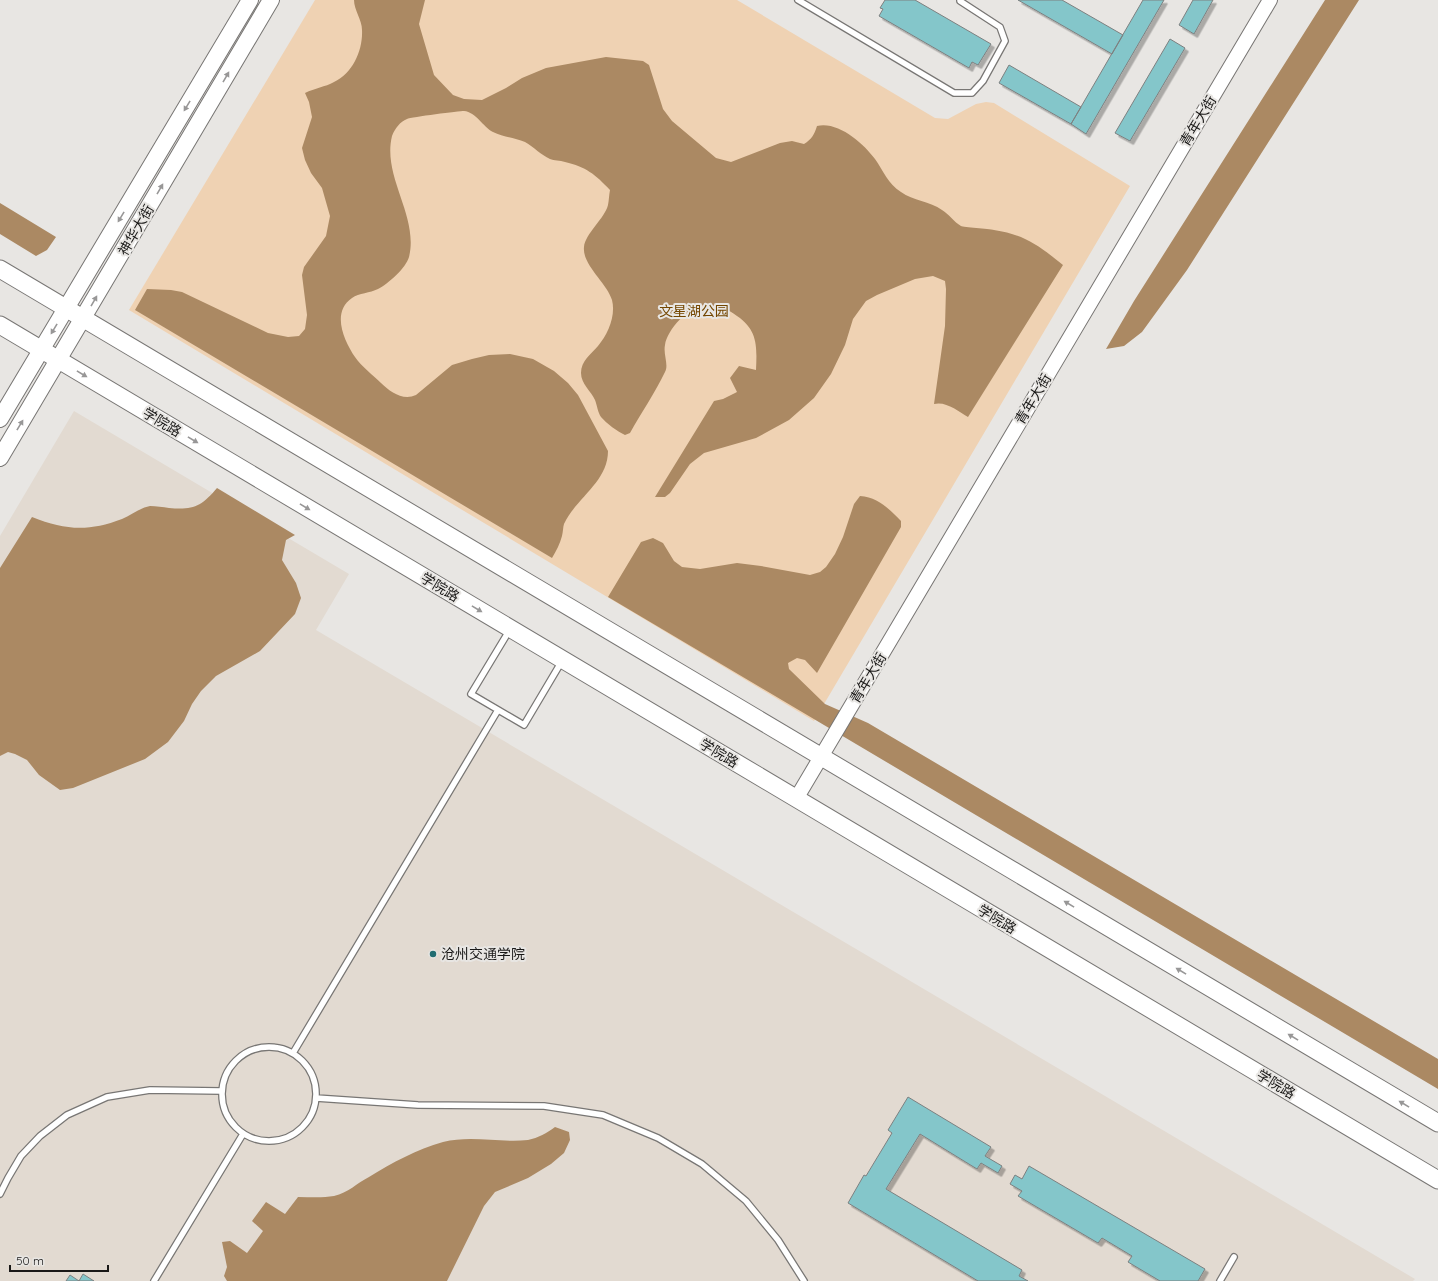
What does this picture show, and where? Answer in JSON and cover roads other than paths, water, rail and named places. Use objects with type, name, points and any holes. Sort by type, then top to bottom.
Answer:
[{"type":"main road","name":"神华大街","points":[[0,419],[250,0]]},
{"type":"main road","name":"神华大街","points":[[0,458],[271,0]]},
{"type":"main road","points":[[0,269],[1438,1124]]},
{"type":"main road","name":"学院路","points":[[0,325],[1438,1180]]},
{"type":"street","name":"青年大街","points":[[796,799],[1270,0]]},
{"type":"lane","points":[[798,0],[954,93],[972,93],[983,81],[1005,41],[1000,27],[960,0]]},
{"type":"lane","points":[[510,629],[472,694],[498,710],[524,725],[563,660]]},
{"type":"lane","points":[[293,1054],[498,710]]},
{"type":"lane","points":[[263,1047],[272,1047],[282,1048],[305,1063],[315,1084],[316,1098],[311,1116],[300,1130],[292,1136],[284,1139],[265,1142],[243,1134],[233,1125],[227,1118],[221,1091],[226,1073],[231,1065],[245,1053],[263,1047]]},
{"type":"lane","points":[[0,1194],[21,1156],[40,1136],[67,1115],[107,1097],[121,1094],[150,1090],[221,1091]]},
{"type":"lane","points":[[316,1098],[418,1105],[544,1106],[603,1115],[658,1138],[702,1164],[746,1201],[778,1240],[804,1281]]},
{"type":"lane","points":[[154,1281],[243,1134]]},
{"type":"lane","points":[[1220,1281],[1234,1257]]},
{"type":"place","name":"沧州交通学院","points":[[433,954]]},
{"type":"park label","name":"文星湖公园","points":[[694,311]]}]
